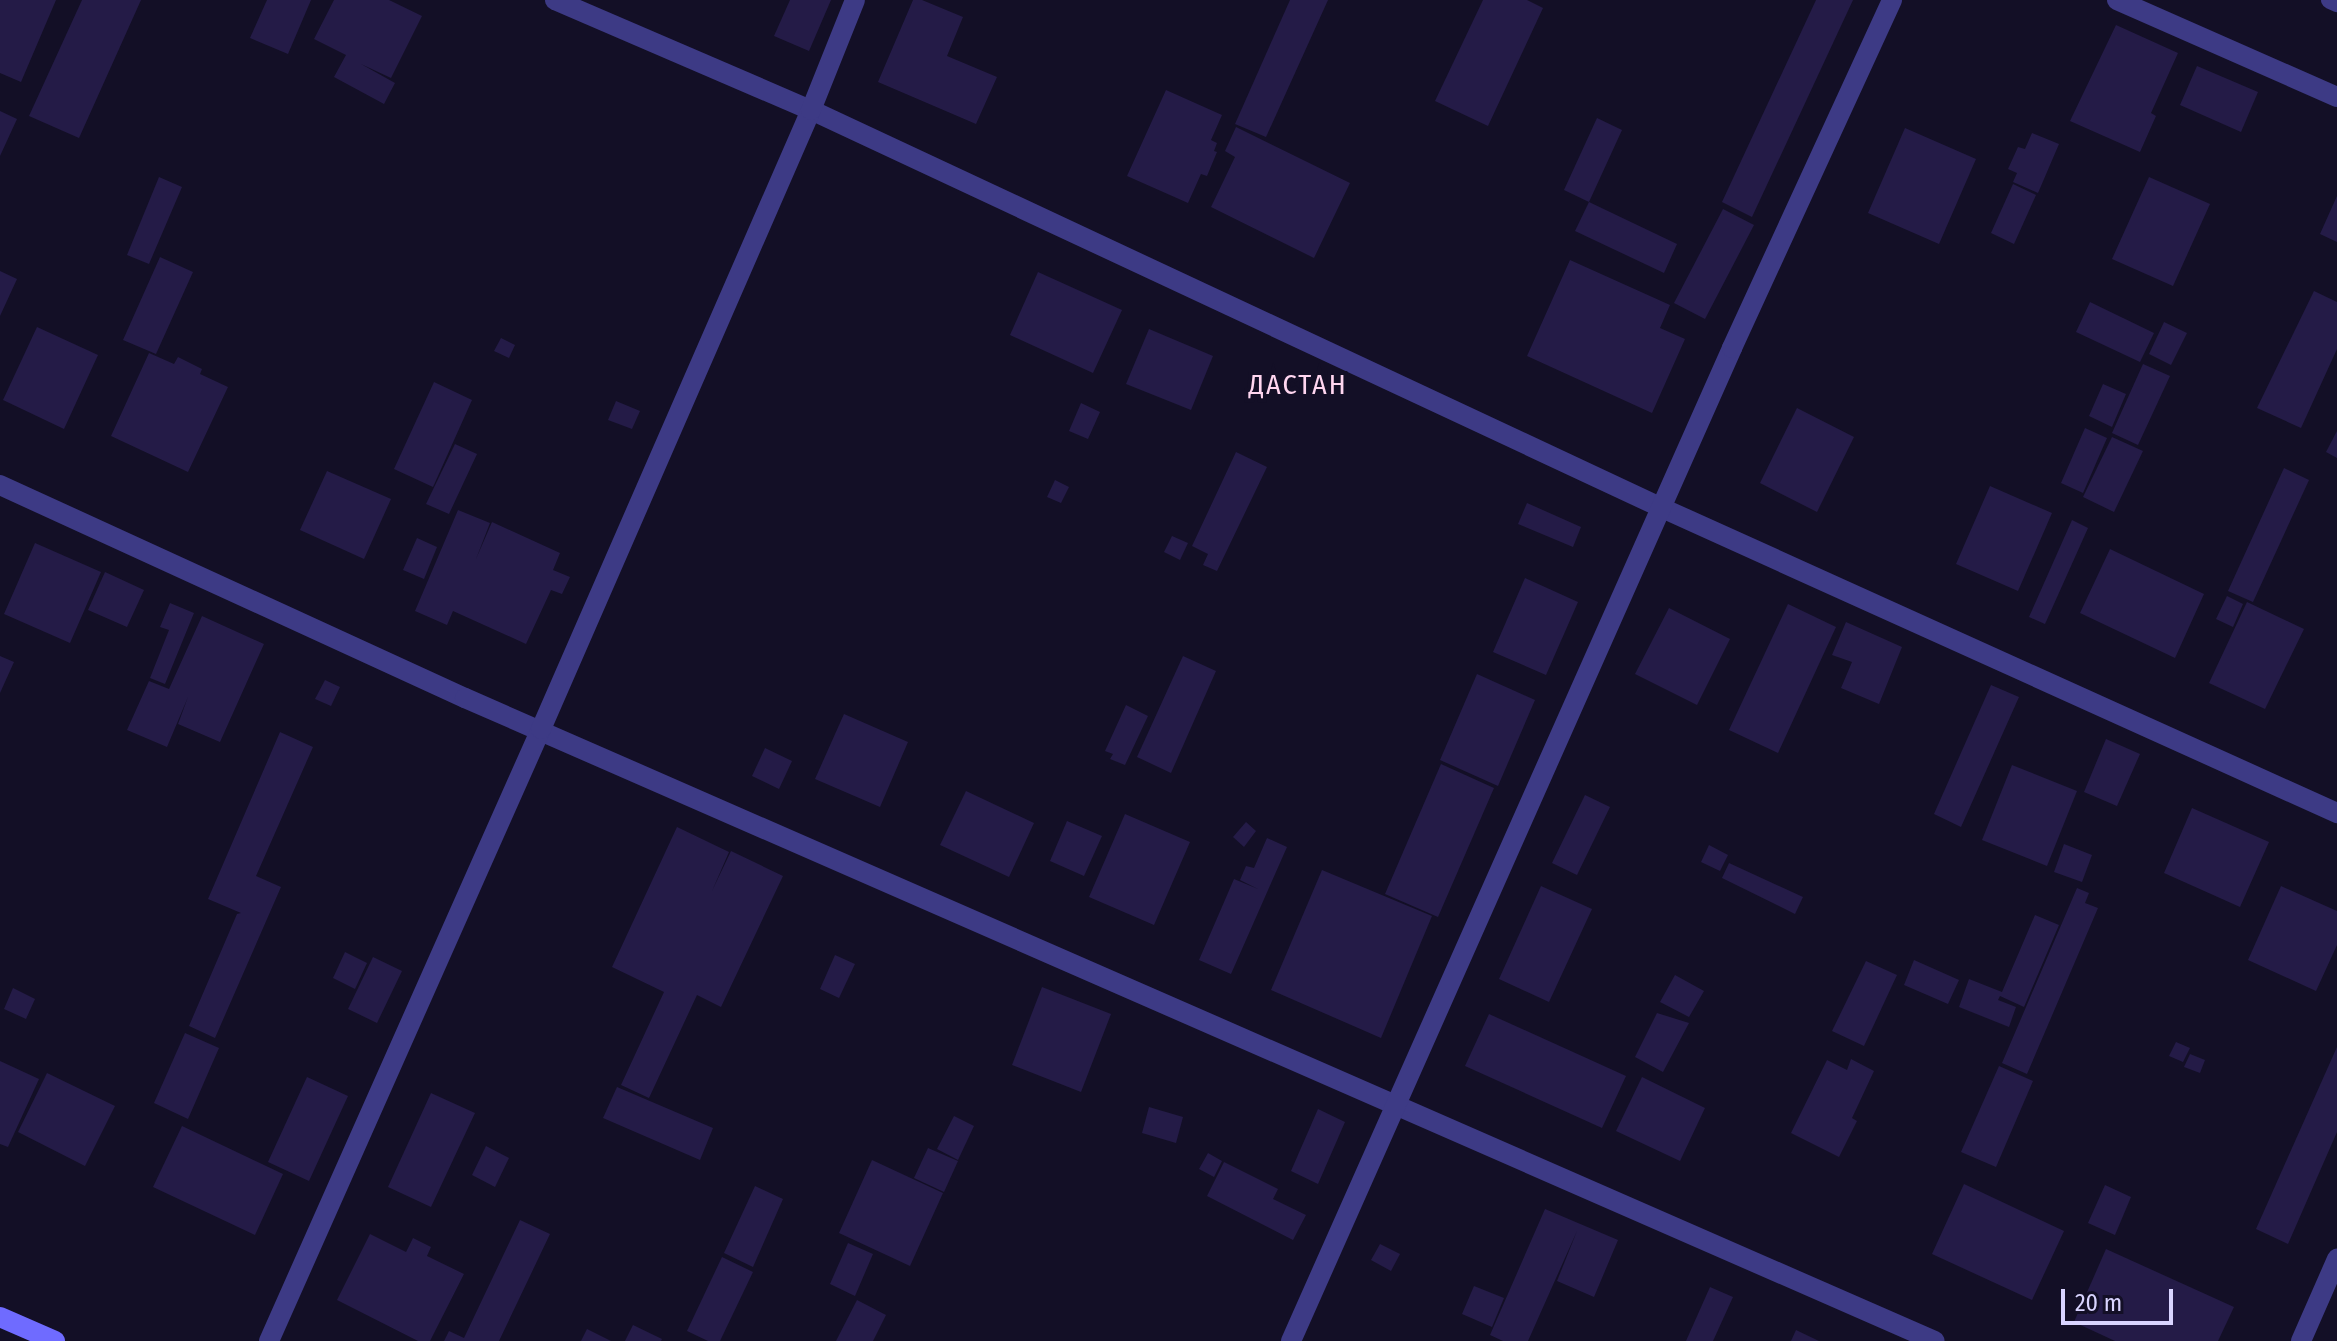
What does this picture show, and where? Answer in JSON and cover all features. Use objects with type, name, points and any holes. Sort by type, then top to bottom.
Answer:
[{"type":"main road","points":[[0,1317],[55,1341]]},
{"type":"street","points":[[555,0],[811,110],[1662,508],[2337,813]]},
{"type":"street","points":[[269,1341],[541,729],[811,110],[855,0]]},
{"type":"street","points":[[1291,1341],[1394,1104],[1892,0]]},
{"type":"street","points":[[2117,0],[2337,97]]},
{"type":"street","points":[[0,485],[465,698],[1935,1341]]},
{"type":"street","points":[[2301,1341],[2337,1259]]},
{"type":"lane","points":[[2330,0],[2337,3]]},
{"type":"building","points":[[0,0],[56,0],[21,82],[0,73]]},
{"type":"building","points":[[82,0],[141,0],[79,138],[29,116]]},
{"type":"building","points":[[267,0],[311,0],[288,54],[250,38]]},
{"type":"building","points":[[334,0],[389,0],[422,16],[391,78],[361,64],[395,83],[384,104],[334,77],[346,55],[314,39]]},
{"type":"building","points":[[790,0],[831,0],[809,51],[774,36]]},
{"type":"building","points":[[913,0],[922,0],[963,17],[947,56],[997,77],[976,124],[878,82]]},
{"type":"building","points":[[1290,0],[1328,0],[1266,137],[1235,124]]},
{"type":"building","points":[[1483,0],[1527,0],[1543,8],[1488,126],[1435,101]]},
{"type":"building","points":[[1816,0],[1853,0],[1752,217],[1722,202]]},
{"type":"building","points":[[2116,25],[2178,53],[2151,113],[2156,116],[2140,152],[2070,121]]},
{"type":"building","points":[[2197,66],[2258,92],[2241,132],[2180,105]]},
{"type":"building","points":[[1166,90],[1222,115],[1211,140],[1217,143],[1214,151],[1217,152],[1207,176],[1201,174],[1188,203],[1127,176]]},
{"type":"building","points":[[0,111],[17,119],[0,156]]},
{"type":"building","points":[[1597,118],[1622,130],[1589,202],[1564,190]]},
{"type":"building","points":[[1236,127],[1350,183],[1314,258],[1211,207],[1235,157],[1225,151]]},
{"type":"building","points":[[1905,128],[1976,159],[1939,244],[1868,213]]},
{"type":"building","points":[[2032,133],[2059,144],[2038,193],[2013,182],[2017,173],[2008,169],[2018,147],[2025,149]]},
{"type":"building","points":[[159,177],[182,187],[149,264],[127,255]]},
{"type":"building","points":[[2149,177],[2210,204],[2173,286],[2112,259]]},
{"type":"building","points":[[2013,184],[2036,195],[2014,244],[1991,233]]},
{"type":"building","points":[[2337,196],[2337,242],[2320,234]]},
{"type":"building","points":[[1589,202],[1677,244],[1664,273],[1575,231]]},
{"type":"building","points":[[1723,209],[1754,225],[1705,319],[1674,303]]},
{"type":"building","points":[[160,257],[193,272],[156,354],[123,340]]},
{"type":"building","points":[[1570,260],[1670,305],[1660,328],[1685,339],[1652,413],[1527,356]]},
{"type":"building","points":[[0,271],[17,279],[0,316]]},
{"type":"building","points":[[1038,272],[1122,310],[1093,373],[1010,335]]},
{"type":"building","points":[[2314,291],[2337,302],[2337,349],[2301,428],[2257,408]]},
{"type":"building","points":[[2090,302],[2154,333],[2140,362],[2076,332]]},
{"type":"building","points":[[2164,322],[2187,333],[2171,365],[2149,354]]},
{"type":"building","points":[[37,327],[98,355],[64,429],[3,400]]},
{"type":"building","points":[[1149,329],[1213,356],[1191,410],[1126,384]]},
{"type":"building","points":[[501,338],[515,345],[509,358],[494,351]]},
{"type":"building","points":[[149,353],[174,364],[178,357],[202,369],[200,374],[228,387],[188,472],[111,436]]},
{"type":"building","points":[[2143,364],[2170,376],[2138,445],[2112,433]]},
{"type":"building","points":[[434,382],[472,400],[433,487],[394,469]]},
{"type":"building","points":[[2103,384],[2126,394],[2112,427],[2089,416]]},
{"type":"building","points":[[616,401],[640,411],[632,429],[608,420]]},
{"type":"building","points":[[1081,403],[1100,412],[1088,439],[1069,431]]},
{"type":"building","points":[[1797,408],[1854,437],[1817,512],[1760,483]]},
{"type":"building","points":[[2085,428],[2107,438],[2083,493],[2061,483]]},
{"type":"building","points":[[2337,431],[2337,458],[2326,452]]},
{"type":"building","points":[[2112,437],[2143,451],[2114,512],[2083,497]]},
{"type":"building","points":[[455,444],[477,454],[449,514],[426,504]]},
{"type":"building","points":[[1236,452],[1267,467],[1217,571],[1203,565],[1208,554],[1192,546]]},
{"type":"building","points":[[2284,468],[2309,480],[2253,602],[2228,591]]},
{"type":"building","points":[[327,471],[391,499],[364,559],[300,530]]},
{"type":"building","points":[[1055,480],[1069,487],[1061,503],[1047,497]]},
{"type":"building","points":[[1990,486],[2052,513],[2018,591],[1956,564]]},
{"type":"building","points":[[1527,503],[1581,527],[1573,547],[1518,524]]},
{"type":"building","points":[[458,510],[490,523],[476,559],[492,522],[560,553],[553,570],[570,577],[562,594],[551,590],[526,644],[453,611],[447,625],[415,611]]},
{"type":"building","points":[[2072,520],[2088,528],[2045,624],[2029,617]]},
{"type":"building","points":[[1172,536],[1188,543],[1180,560],[1164,552]]},
{"type":"building","points":[[417,538],[437,547],[424,579],[403,570]]},
{"type":"building","points":[[35,543],[101,572],[70,643],[4,614]]},
{"type":"building","points":[[2110,549],[2204,594],[2175,658],[2080,613]]},
{"type":"building","points":[[105,572],[144,590],[127,627],[88,610]]},
{"type":"building","points":[[1525,578],[1578,602],[1546,675],[1493,652]]},
{"type":"building","points":[[2227,596],[2243,604],[2233,627],[2216,619]]},
{"type":"building","points":[[2247,602],[2304,629],[2265,709],[2209,683]]},
{"type":"building","points":[[170,603],[194,613],[165,684],[150,678],[169,630],[160,627]]},
{"type":"building","points":[[1788,604],[1836,627],[1778,753],[1729,730]]},
{"type":"building","points":[[1669,608],[1730,639],[1697,705],[1635,674]]},
{"type":"building","points":[[202,616],[264,644],[220,742],[178,724],[188,697],[167,747],[127,730],[149,681],[169,689]]},
{"type":"building","points":[[1846,622],[1902,647],[1879,704],[1841,688],[1852,662],[1832,655]]},
{"type":"building","points":[[0,656],[14,662],[0,693]]},
{"type":"building","points":[[1183,656],[1216,671],[1171,773],[1137,757]]},
{"type":"building","points":[[1477,674],[1535,700],[1498,786],[1440,760]]},
{"type":"building","points":[[325,680],[340,687],[331,706],[315,699]]},
{"type":"building","points":[[1991,685],[2019,697],[1961,827],[1934,814]]},
{"type":"building","points":[[1126,705],[1148,716],[1125,765],[1110,759],[1113,754],[1105,751]]},
{"type":"building","points":[[844,714],[908,742],[880,807],[815,779]]},
{"type":"building","points":[[280,732],[313,747],[256,876],[281,887],[215,1038],[189,1026],[237,914],[241,913],[208,899]]},
{"type":"building","points":[[2106,739],[2140,754],[2117,806],[2084,792]]},
{"type":"building","points":[[765,748],[792,761],[779,789],[752,776]]},
{"type":"building","points":[[1441,764],[1494,788],[1438,917],[1385,894]]},
{"type":"building","points":[[2012,765],[2077,791],[2047,866],[1982,840]]},
{"type":"building","points":[[966,791],[1034,823],[1009,877],[940,845]]},
{"type":"building","points":[[1585,795],[1610,807],[1577,875],[1552,863]]},
{"type":"building","points":[[2192,808],[2269,842],[2240,907],[2164,873]]},
{"type":"building","points":[[1125,814],[1190,842],[1154,925],[1089,897]]},
{"type":"building","points":[[1067,821],[1102,836],[1084,876],[1050,861]]},
{"type":"building","points":[[1246,822],[1256,831],[1244,847],[1233,837]]},
{"type":"building","points":[[677,827],[729,852],[712,891],[731,851],[783,876],[721,1007],[697,995],[649,1098],[621,1085],[664,992],[612,967]]},
{"type":"building","points":[[1267,838],[1287,847],[1231,974],[1199,960],[1234,879],[1258,889],[1240,880],[1246,866],[1254,868]]},
{"type":"building","points":[[2064,844],[2092,855],[2082,882],[2054,872]]},
{"type":"building","points":[[1709,845],[1728,855],[1720,871],[1701,862]]},
{"type":"building","points":[[1729,863],[1803,897],[1795,914],[1722,878]]},
{"type":"building","points":[[1322,870],[1432,916],[1381,1038],[1271,990]]},
{"type":"building","points":[[1541,886],[1592,909],[1549,1002],[1499,979]]},
{"type":"building","points":[[2281,886],[2337,911],[2337,945],[2316,991],[2248,960]]},
{"type":"building","points":[[2077,888],[2089,893],[2085,903],[2098,908],[2027,1074],[2002,1063]]},
{"type":"building","points":[[2035,915],[2059,925],[2024,1007],[2000,996],[1998,1000],[2016,1007],[2009,1027],[1959,1007],[1969,979],[2002,992]]},
{"type":"building","points":[[345,952],[367,963],[355,989],[333,978]]},
{"type":"building","points":[[835,955],[855,964],[839,998],[820,989]]},
{"type":"building","points":[[373,957],[402,971],[377,1023],[348,1009]]},
{"type":"building","points":[[1914,960],[1959,980],[1948,1004],[1904,985]]},
{"type":"building","points":[[1866,961],[1897,975],[1864,1046],[1832,1031]]},
{"type":"building","points":[[1675,975],[1704,991],[1689,1017],[1660,1002]]},
{"type":"building","points":[[1042,987],[1111,1014],[1081,1092],[1012,1065]]},
{"type":"building","points":[[13,988],[35,999],[26,1019],[4,1009]]},
{"type":"building","points":[[1657,1013],[1689,1023],[1663,1072],[1635,1057]]},
{"type":"building","points":[[1489,1014],[1626,1076],[1602,1128],[1465,1066]]},
{"type":"building","points":[[185,1033],[219,1048],[188,1119],[154,1103]]},
{"type":"building","points":[[2176,1042],[2190,1048],[2183,1062],[2169,1056]]},
{"type":"building","points":[[2337,1047],[2337,1132],[2288,1244],[2256,1229]]},
{"type":"building","points":[[2190,1054],[2205,1060],[2200,1073],[2184,1067]]},
{"type":"building","points":[[1851,1059],[1874,1071],[1852,1118],[1857,1121],[1839,1157],[1791,1133],[1827,1060],[1847,1070]]},
{"type":"building","points":[[0,1061],[39,1079],[8,1147],[0,1144]]},
{"type":"building","points":[[1999,1066],[2033,1081],[1996,1167],[1961,1152]]},
{"type":"building","points":[[47,1073],[115,1106],[85,1166],[18,1132]]},
{"type":"building","points":[[307,1077],[348,1096],[309,1181],[268,1162]]},
{"type":"building","points":[[1642,1077],[1705,1108],[1680,1161],[1616,1131]]},
{"type":"building","points":[[617,1087],[713,1128],[700,1160],[603,1118]]},
{"type":"building","points":[[431,1093],[475,1113],[431,1207],[388,1187]]},
{"type":"building","points":[[1149,1107],[1183,1117],[1176,1143],[1142,1133]]},
{"type":"building","points":[[1318,1109],[1345,1122],[1318,1184],[1291,1171]]},
{"type":"building","points":[[954,1116],[974,1126],[958,1160],[937,1149]]},
{"type":"building","points":[[182,1126],[283,1174],[255,1235],[153,1187]]},
{"type":"building","points":[[486,1146],[509,1158],[495,1187],[472,1175]]},
{"type":"building","points":[[928,1148],[958,1161],[944,1192],[914,1178]]},
{"type":"building","points":[[1208,1153],[1222,1161],[1214,1177],[1199,1169]]},
{"type":"building","points":[[872,1160],[943,1193],[910,1266],[839,1233]]},
{"type":"building","points":[[1224,1162],[1278,1189],[1273,1199],[1306,1215],[1293,1240],[1207,1196]]},
{"type":"building","points":[[1964,1184],[2064,1231],[2032,1300],[1932,1254]]},
{"type":"building","points":[[2105,1185],[2131,1197],[2115,1235],[2088,1223]]},
{"type":"building","points":[[755,1186],[783,1199],[753,1267],[724,1253]]},
{"type":"building","points":[[1545,1209],[1618,1240],[1594,1297],[1557,1281],[1577,1231],[1528,1341],[1503,1341],[1490,1335]]},
{"type":"building","points":[[520,1220],[550,1234],[499,1341],[444,1341],[449,1331],[464,1338]]},
{"type":"building","points":[[370,1234],[406,1252],[413,1238],[431,1247],[427,1256],[464,1274],[430,1341],[418,1341],[337,1300]]},
{"type":"building","points":[[848,1243],[873,1254],[855,1296],[830,1284]]},
{"type":"building","points":[[1380,1244],[1400,1254],[1391,1271],[1371,1260]]},
{"type":"building","points":[[2106,1249],[2234,1307],[2218,1341],[2115,1341],[2074,1322]]},
{"type":"building","points":[[722,1257],[753,1272],[720,1341],[708,1341],[687,1331]]},
{"type":"building","points":[[1474,1286],[1504,1298],[1492,1327],[1462,1314]]},
{"type":"building","points":[[1710,1287],[1733,1297],[1713,1341],[1686,1341]]},
{"type":"building","points":[[857,1300],[886,1315],[873,1341],[836,1341]]},
{"type":"building","points":[[633,1325],[662,1339],[661,1341],[625,1341]]},
{"type":"building","points":[[587,1329],[611,1341],[581,1341]]},
{"type":"building","points":[[1796,1330],[1819,1341],[1791,1341]]},
{"type":"district","name":"ДАСТАН","points":[[1298,385]]}]
